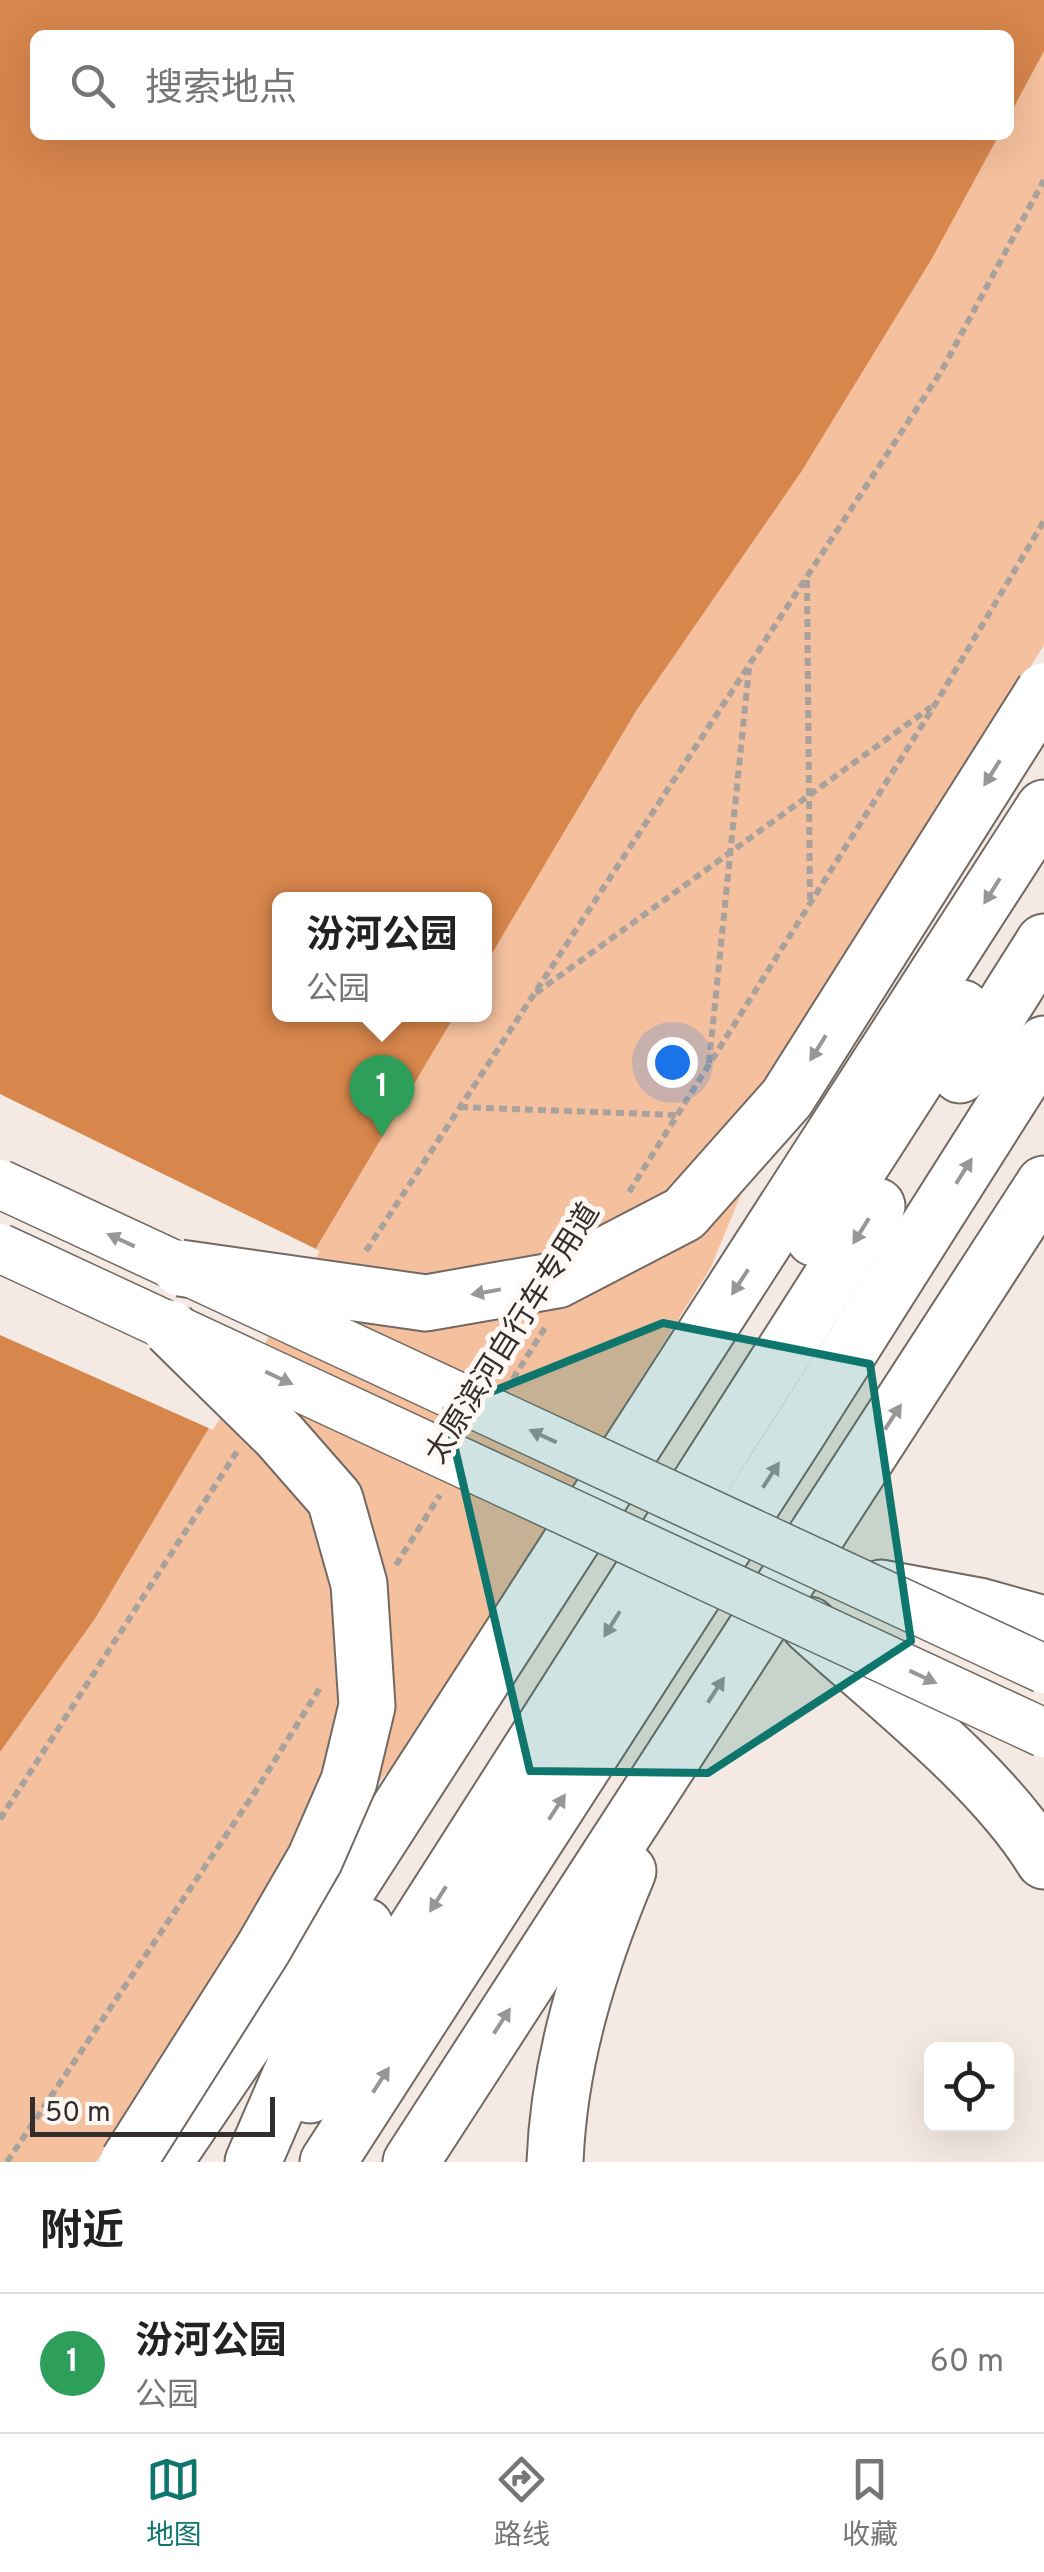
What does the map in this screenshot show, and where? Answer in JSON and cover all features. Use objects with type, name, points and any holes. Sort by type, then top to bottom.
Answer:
[{"type":"highway","points":[[180,1268],[426,1302],[557,1280],[684,1214],[787,1098],[1044,690]]},
{"type":"highway","points":[[164,2162],[312,1944],[1044,808]]},
{"type":"highway","points":[[252,2162],[333,1978],[482,1740],[896,1113],[1044,878]]},
{"type":"highway","points":[[266,2162],[435,1904],[1044,942]]},
{"type":"highway","points":[[328,2162],[798,1434],[1044,1044]]},
{"type":"highway","points":[[411,2162],[1044,1184]]},
{"type":"highway","points":[[931,1358],[1044,1242]]},
{"type":"highway","points":[[128,2162],[315,1859],[349,1780],[367,1706],[359,1584],[335,1500],[278,1435],[170,1328]]},
{"type":"highway","points":[[860,1584],[979,1606],[1044,1624]]},
{"type":"highway","points":[[807,1623],[958,1760],[1028,1836],[1044,1861]]},
{"type":"highway","points":[[556,2162],[557,2118],[570,2044],[600,1939],[684,1739]]},
{"type":"highway","points":[[582,2005],[582,2111],[591,2162]]},
{"type":"main road","points":[[0,1184],[1044,1670]]},
{"type":"main road","points":[[0,1248],[1044,1733]]},
{"type":"path","points":[[363,1256],[942,370],[1044,180]]},
{"type":"path","name":"太原滨河自行车专用道","points":[[624,1200],[936,703],[1044,522]]},
{"type":"path","points":[[807,576],[810,903]]},
{"type":"path","points":[[708,1064],[749,664]]},
{"type":"path","points":[[531,997],[936,703]]},
{"type":"path","points":[[459,1107],[676,1116]]},
{"type":"path","name":"太原滨河自行车专用道","points":[[509,1385],[550,1318]]},
{"type":"path","points":[[0,1819],[245,1438]]},
{"type":"path","name":"太原滨河自行车专用道","points":[[393,1570],[446,1486]]},
{"type":"path","points":[[7,2162],[257,1789],[330,1671]]},
{"type":"highlighted area","points":[[663,1323],[870,1364],[911,1641],[708,1773],[530,1771],[446,1410]]},
{"type":"shaded area","points":[[0,0],[1044,0],[1044,645],[818,1008],[711,1267],[414,1741],[266,1914],[96,2162],[0,2162]]},
{"type":"shaded area","points":[[0,0],[1044,0],[1044,51],[1014,107],[1014,30],[30,30],[30,140],[996,140],[931,260],[801,472],[636,711],[492,953],[492,892],[272,892],[272,1022],[451,1022],[96,1617],[0,1752]]},
{"type":"pier","points":[[0,1094],[320,1251],[213,1430],[0,1335]]},
{"type":"place","name":"汾河公园","points":[[382,1137]]}]
